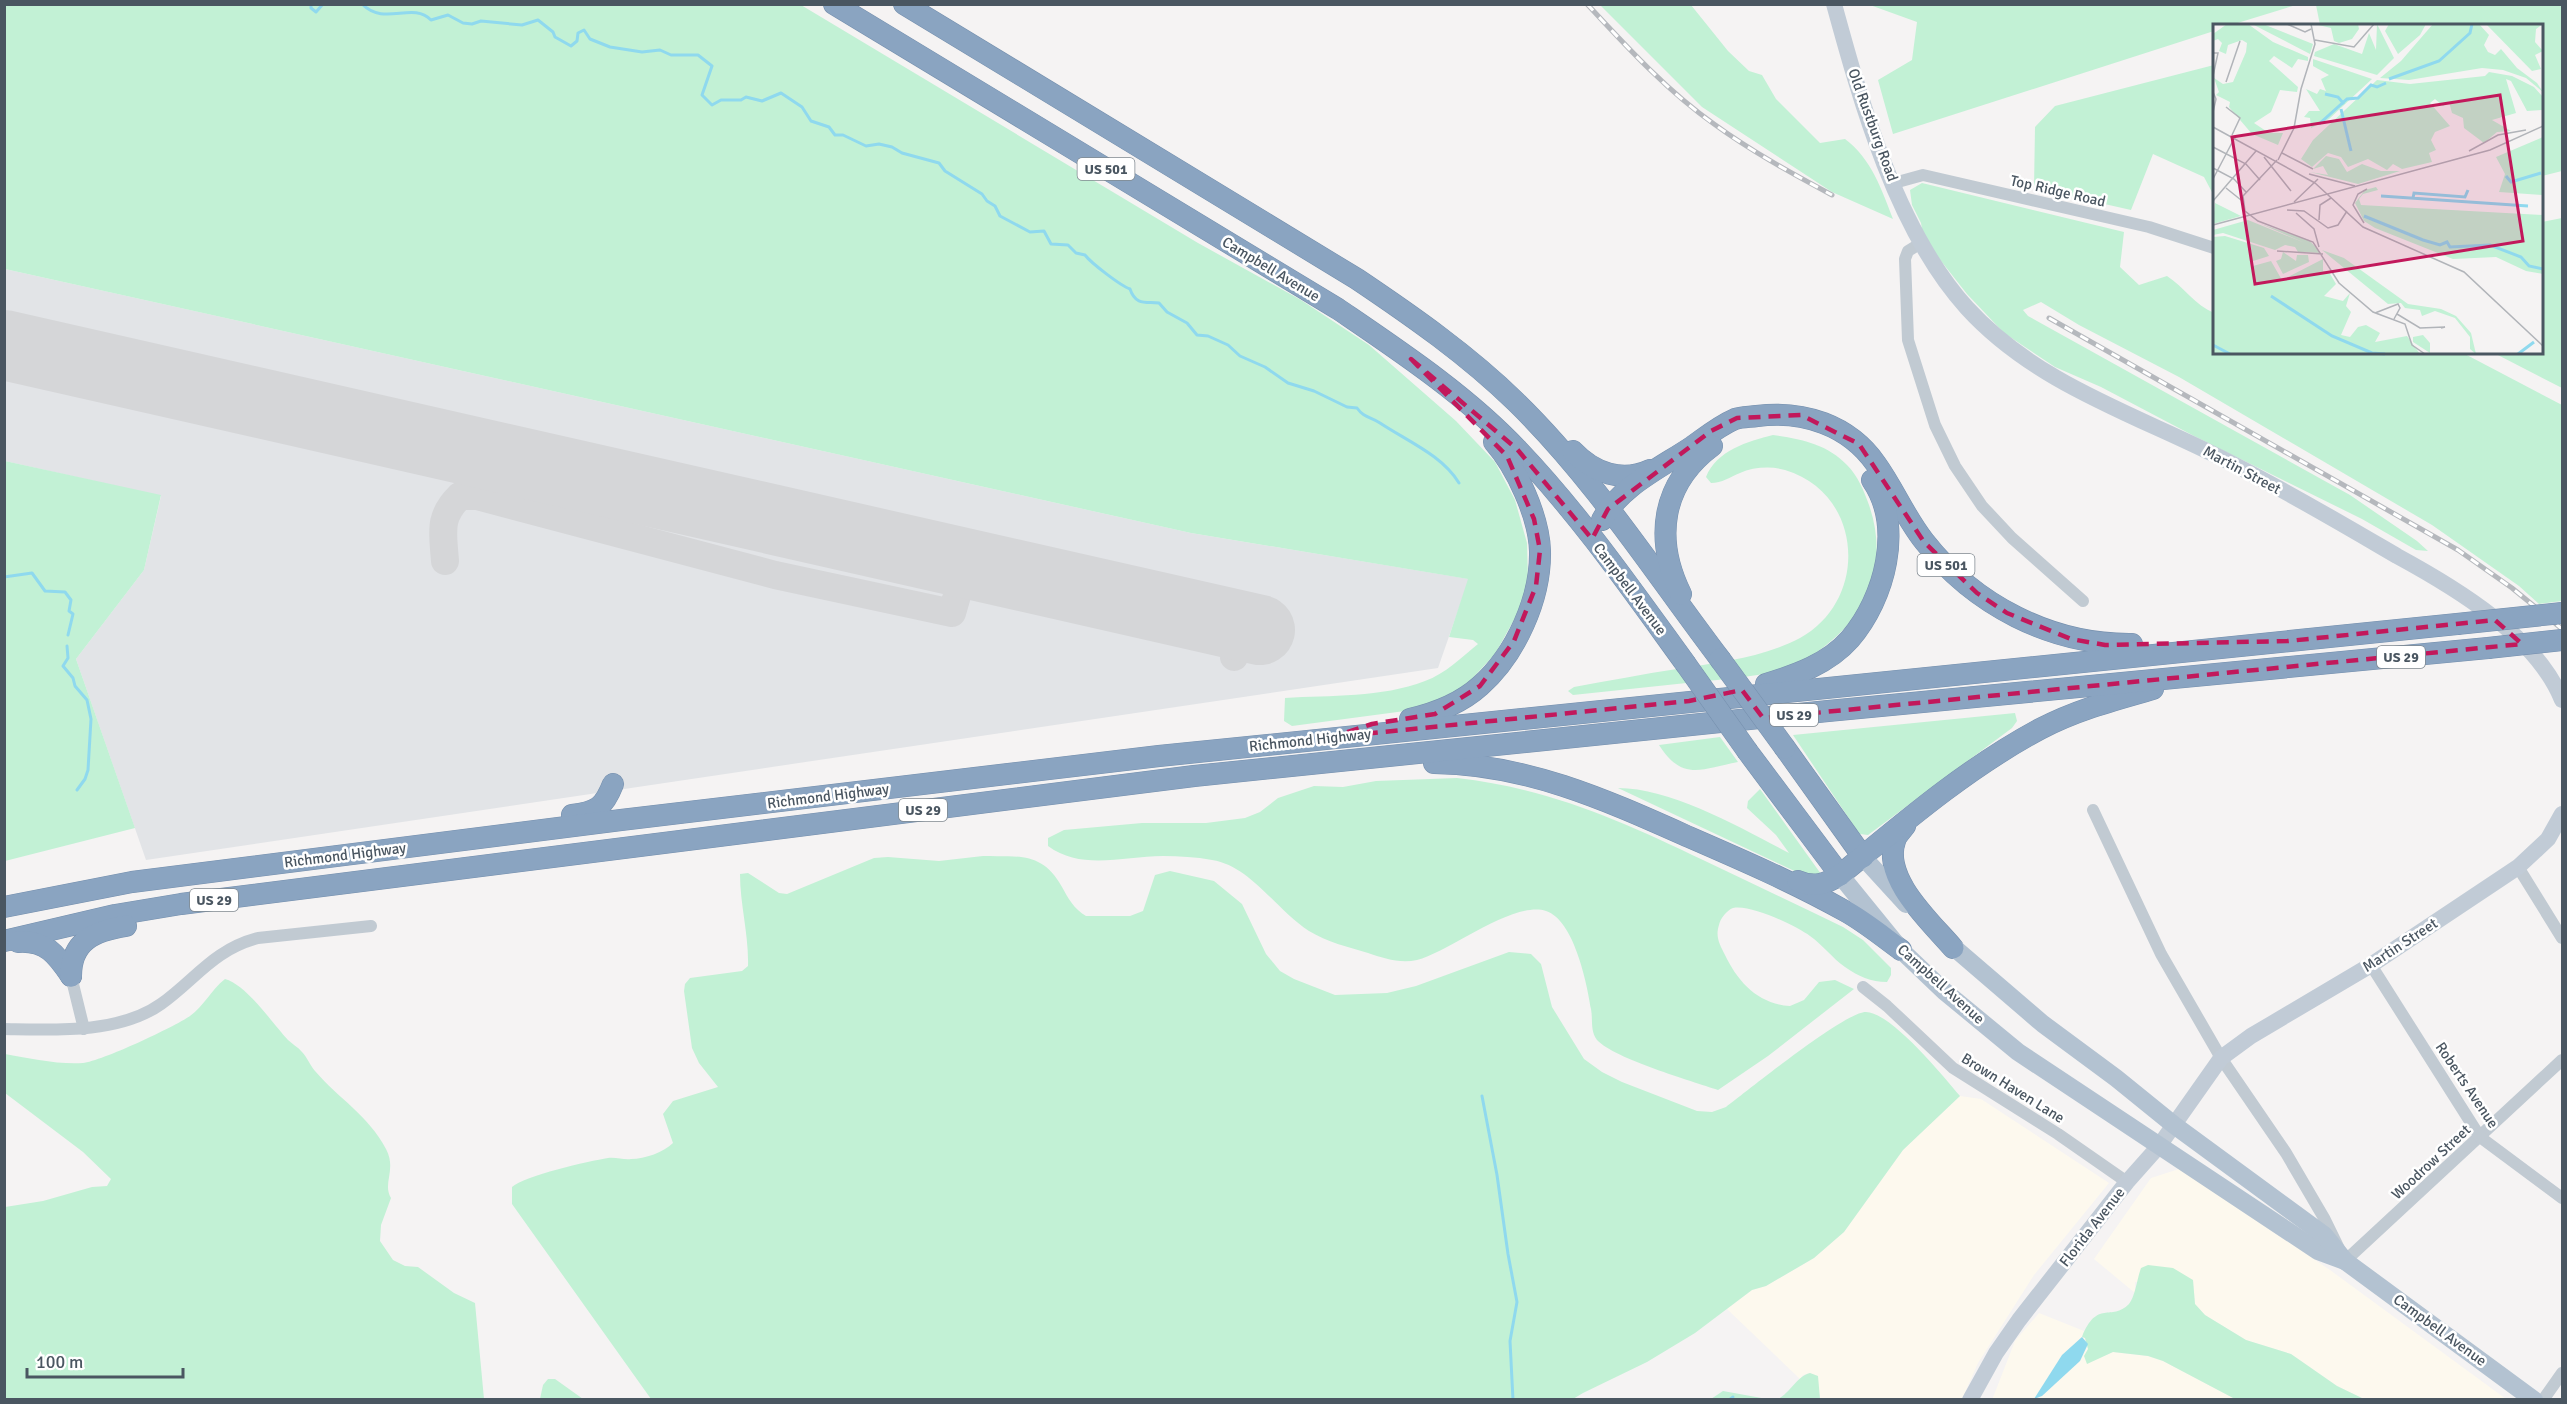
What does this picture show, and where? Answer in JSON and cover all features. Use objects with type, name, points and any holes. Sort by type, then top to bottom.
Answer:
[{"type":"highway","name":"Campbell Avenue","points":[[834,4],[1338,309],[1411,359],[1473,408],[1517,449],[1559,496],[1840,875]]},
{"type":"highway","name":"Campbell Avenue","points":[[904,4],[1357,279],[1395,304],[1482,371],[1516,403],[1565,456],[1608,509],[1863,857]]},
{"type":"highway","points":[[1333,737],[1372,724],[1435,714],[1460,701],[1480,686],[1498,666],[1527,616],[1536,586],[1540,550],[1534,519],[1507,456],[1411,359]]},
{"type":"highway","name":"US 501","points":[[1516,403],[1561,439],[1582,460],[1597,470],[1617,476],[1637,476],[1664,464],[1711,432],[1737,418],[1775,413],[1801,415],[1832,427],[1859,444],[1876,464],[1904,514],[1951,571],[1984,598],[2029,623],[2071,639],[2105,645],[2288,640]]},
{"type":"highway","points":[[1689,701],[1797,675],[1827,658],[1850,640],[1868,614],[1881,585],[1888,551],[1887,515],[1875,485],[1859,461],[1838,444],[1811,430],[1779,424],[1750,429],[1725,436],[1696,457],[1678,481],[1669,508],[1665,528],[1665,545],[1674,579],[1702,636]]},
{"type":"highway","points":[[1600,549],[1599,525],[1608,509],[1664,464]]},
{"type":"highway","name":"US 29","points":[[1689,701],[2562,613]]},
{"type":"highway","name":"US 29","points":[[1274,768],[2562,640]]},
{"type":"highway","points":[[1730,855],[1803,883],[1816,886],[1829,882],[1974,770],[2031,735],[2093,706],[2152,689],[2314,665]]},
{"type":"highway","name":"Richmond Highway","points":[[4,908],[132,882],[1018,772],[1689,701]]},
{"type":"highway","points":[[1274,768],[1458,763],[1515,771],[1557,782],[1730,855],[1847,912],[1901,950]]},
{"type":"highway","name":"Richmond Highway","points":[[4,942],[115,915],[181,904],[1274,768]]},
{"type":"highway","points":[[298,861],[322,850],[585,813],[604,804],[613,784],[624,803],[632,810],[666,816]]},
{"type":"highway","points":[[1914,815],[1895,840],[1893,856],[1897,878],[1953,948]]},
{"type":"highway","points":[[71,976],[72,957],[81,944],[102,932],[118,927],[404,883],[426,872]]},
{"type":"highway","points":[[4,942],[44,946],[57,956],[71,976]]},
{"type":"main road","name":"Campbell Avenue","points":[[1863,857],[1910,908],[1953,948],[2043,1024],[2116,1078],[2174,1125],[2324,1235],[2345,1261],[2534,1400]]},
{"type":"main road","name":"Campbell Avenue","points":[[1840,875],[1901,950],[1944,991],[2018,1052],[2318,1251],[2345,1261]]},
{"type":"street","name":"Old Rustburg Road","points":[[1834,4],[1858,87],[1894,183],[1921,243]]},
{"type":"street","name":"Top Ridge Road","points":[[1894,183],[1923,175],[2149,227],[2213,248]]},
{"type":"street","points":[[1921,243],[1908,251],[1905,259],[1908,340],[1935,425],[1955,466],[1982,506],[2042,566],[2083,601]]},
{"type":"street","name":"Martin Street","points":[[1921,243],[1939,272],[1966,307],[2017,354],[2060,381],[2235,464],[2445,582],[2511,632],[2537,661],[2562,700]]},
{"type":"street","name":"Campbell Avenue","points":[[2093,810],[2161,954],[2221,1059],[2286,1153],[2324,1218],[2345,1261]]},
{"type":"street","name":"Martin Street","points":[[2221,1059],[2251,1036],[2371,965],[2518,867],[2548,839],[2562,814]]},
{"type":"street","points":[[2518,867],[2562,938]]},
{"type":"street","points":[[4,1029],[84,1029],[129,1019],[147,1013],[161,1004],[199,970],[232,947],[244,942],[258,938],[371,926]]},
{"type":"street","name":"Roberts Avenue","points":[[2371,965],[2480,1137],[2562,1198]]},
{"type":"street","points":[[71,976],[84,1029]]},
{"type":"street","name":"Brown Haven Lane","points":[[1863,987],[1887,1005],[1953,1068],[2058,1134],[2127,1182]]},
{"type":"street","name":"Florida Avenue","points":[[1970,1400],[1996,1353],[2019,1320],[2127,1182],[2159,1146],[2221,1059]]},
{"type":"street","name":"Woodrow Street","points":[[2345,1261],[2562,1060]]},
{"type":"street","points":[[2543,1400],[2562,1373]]},
{"type":"highlighted area","points":[[1411,359],[1517,449],[1592,539],[1608,509],[1711,431],[1737,418],[1801,415],[1859,444],[1924,542],[1977,593],[2007,613],[2071,639],[2105,645],[2288,641],[2495,620],[2522,644],[1763,718],[1742,690],[1689,701],[1333,737],[1372,724],[1435,714],[1480,686],[1514,641],[1536,586],[1540,550],[1534,519],[1507,456]]},
{"type":"shaded area","points":[[5,269],[1191,533],[1469,579],[1438,668],[146,860],[76,659],[144,570],[161,496],[5,461]]},
{"type":"shaded area","points":[[1960,1096],[1981,1099],[2109,1183],[2034,1275],[1978,1363],[1962,1399],[1820,1399],[1817,1376],[1810,1373],[1803,1375],[1800,1379],[1727,1309],[1752,1290],[1766,1286],[1814,1258],[1844,1232],[1903,1150]]},
{"type":"shaded area","points":[[2179,1169],[2330,1270],[2506,1399],[2364,1399],[2337,1386],[2291,1354],[2246,1340],[2205,1315],[2195,1304],[2193,1280],[2135,1282],[2135,1293],[2094,1259],[2151,1178]]},
{"type":"shaded area","points":[[2039,1313],[2084,1331],[2082,1337],[2085,1338],[2088,1349],[2087,1363],[2113,1352],[2148,1356],[2163,1361],[2235,1399],[1992,1400],[2015,1341]]},
{"type":"green space","points":[[1870,4],[2296,5],[2234,24],[2213,24],[2213,31],[1893,134],[1878,80],[1912,60],[1917,22]]},
{"type":"green space","points":[[4,5],[801,5],[1198,243],[1301,300],[1369,345],[1456,421],[1495,462],[1515,500],[1527,543],[1528,581],[1520,609],[1495,654],[1469,682],[1441,701],[1405,711],[1292,726],[1284,721],[1285,698],[1356,695],[1391,690],[1432,678],[1459,660],[1478,644],[1473,640],[1449,637],[1468,579],[1191,533],[5,269]]},
{"type":"green space","points":[[1600,5],[1691,5],[1728,51],[1749,71],[1762,75],[1776,99],[1820,143],[1845,139],[1862,155],[1875,175],[1893,219],[1832,192],[1702,107]]},
{"type":"green space","points":[[2316,5],[2562,5],[2562,171],[2543,176],[2543,24],[2320,24]]},
{"type":"green space","points":[[2213,65],[2213,194],[2204,177],[2153,154],[2131,210],[2034,188],[2035,127],[2055,106]]},
{"type":"green space","points":[[1922,183],[2124,232],[2120,267],[2139,285],[2167,276],[2213,313],[2213,354],[2465,354],[2562,405],[2562,601],[2539,604],[2519,586],[2432,525],[2179,377],[2079,325],[2041,302],[2023,310],[2028,316],[2350,495],[2428,551],[2416,550],[2362,519],[2101,387],[2055,367],[2004,333],[1967,294],[1923,235],[1921,223],[1912,205],[1910,190]]},
{"type":"green space","points":[[2562,218],[2562,388],[2496,354],[2543,354],[2543,222]]},
{"type":"green space","points":[[1773,435],[1803,441],[1831,452],[1851,469],[1863,489],[1874,525],[1877,545],[1876,565],[1864,601],[1854,617],[1841,632],[1809,659],[1777,671],[1736,678],[1573,695],[1568,691],[1574,687],[1755,655],[1800,638],[1823,621],[1838,599],[1847,574],[1848,548],[1842,523],[1830,500],[1811,482],[1780,469],[1751,469],[1715,483],[1711,483],[1706,477],[1717,460],[1734,448]]},
{"type":"green space","points":[[5,461],[161,495],[144,570],[76,659],[135,828],[5,861]]},
{"type":"green space","points":[[2015,713],[2017,721],[2012,728],[1868,835],[1860,834],[1856,829],[1793,735]]},
{"type":"green space","points":[[1720,737],[1738,762],[1694,770],[1676,764],[1659,745]]},
{"type":"green space","points":[[1457,778],[1490,783],[1553,798],[1643,832],[1843,927],[1863,940],[1891,968],[1891,975],[1887,982],[1865,978],[1845,967],[1815,940],[1795,927],[1751,909],[1731,909],[1720,923],[1719,941],[1736,974],[1750,990],[1759,996],[1768,1001],[1790,1006],[1804,1000],[1819,982],[1835,980],[1854,989],[1768,1056],[1718,1090],[1636,1062],[1597,1040],[1593,1033],[1592,1013],[1578,954],[1564,926],[1546,911],[1533,910],[1517,913],[1430,955],[1417,960],[1398,961],[1338,944],[1309,931],[1251,880],[1226,864],[1206,859],[1175,856],[1089,860],[1061,854],[1048,846],[1048,838],[1064,830],[1142,823],[1206,823],[1245,818],[1260,812],[1278,798],[1314,786],[1343,787],[1376,781]]},
{"type":"green space","points":[[1618,788],[1639,790],[1683,802],[1728,821],[1789,853],[1776,835],[1747,808],[1748,801],[1760,789],[1821,874],[1805,876]]},
{"type":"green space","points":[[983,856],[1028,858],[1046,867],[1054,875],[1072,903],[1086,916],[1130,916],[1143,911],[1155,875],[1170,871],[1214,881],[1242,904],[1266,954],[1280,971],[1335,995],[1387,993],[1416,986],[1509,952],[1531,954],[1541,964],[1552,1007],[1584,1059],[1602,1072],[1622,1082],[1697,1111],[1712,1112],[1726,1107],[1818,1037],[1855,1015],[1866,1012],[1877,1015],[1903,1034],[1960,1096],[1903,1150],[1844,1232],[1814,1258],[1766,1286],[1752,1290],[1695,1333],[1647,1362],[1573,1399],[651,1399],[512,1204],[512,1187],[529,1178],[572,1166],[608,1158],[636,1159],[659,1152],[673,1143],[663,1114],[673,1101],[718,1087],[699,1063],[692,1048],[684,991],[685,984],[690,978],[742,971],[748,966],[740,874],[748,873],[779,893],[787,894],[874,858],[939,861]]},
{"type":"green space","points":[[225,979],[242,989],[259,1005],[288,1040],[304,1054],[324,1081],[371,1126],[379,1137],[389,1157],[388,1187],[391,1198],[381,1225],[380,1241],[393,1260],[405,1266],[418,1267],[454,1293],[475,1303],[484,1399],[5,1399],[5,1207],[43,1201],[92,1187],[107,1186],[111,1179],[83,1152],[5,1093],[5,1054],[64,1063],[92,1061],[138,1043],[190,1016]]},
{"type":"green space","points":[[2148,1265],[2173,1268],[2193,1280],[2195,1304],[2205,1315],[2246,1340],[2291,1354],[2337,1386],[2364,1399],[2235,1399],[2163,1361],[2148,1356],[2113,1352],[2087,1364],[2084,1356],[2088,1349],[2085,1338],[2082,1337],[2088,1325],[2093,1318],[2122,1309],[2129,1304],[2141,1268]]},
{"type":"green space","points":[[1810,1373],[1818,1376],[1820,1399],[1778,1399],[1801,1377]]},
{"type":"green space","points":[[548,1379],[555,1379],[583,1399],[540,1399],[543,1385]]},
{"type":"green space","points":[[1723,1391],[1767,1399],[1711,1399]]},
{"type":"water","points":[[2082,1337],[2088,1344],[2080,1361],[2042,1396],[2034,1399],[2062,1355]]},
{"type":"waterway","points":[[311,4],[311,8],[316,12],[323,4]]},
{"type":"waterway","points":[[341,4],[354,4]]},
{"type":"waterway","points":[[362,4],[380,14],[415,13],[431,20],[448,15],[463,23],[472,24],[481,21],[522,25],[538,20],[553,32],[555,37],[571,46],[577,41],[578,33],[584,30],[590,39],[610,47],[642,52],[660,50],[671,55],[698,55],[712,66],[702,95],[712,105],[721,100],[741,100],[746,97],[762,101],[781,93],[802,107],[811,121],[829,127],[835,135],[843,135],[866,146],[879,144],[892,147],[902,153],[939,163],[945,171],[982,194],[995,206],[1000,216],[1030,232],[1044,231],[1051,244],[1068,245],[1076,253],[1085,255],[1106,274],[1130,289],[1139,301],[1159,303],[1167,312],[1187,323],[1197,335],[1208,336],[1228,345],[1240,356],[1265,367],[1288,383],[1314,391],[1347,407],[1357,408],[1365,416],[1434,456],[1459,483]]},
{"type":"waterway","points":[[4,577],[32,573],[45,591],[65,592],[71,600],[69,611],[73,614],[68,635]]},
{"type":"waterway","points":[[67,646],[68,658],[63,666],[87,700],[91,719],[88,770],[77,790]]},
{"type":"waterway","points":[[1482,1096],[1517,1302],[1510,1341],[1513,1400]]},
{"type":"waterway","points":[[1729,1400],[1733,1397]]},
{"type":"taxiway","points":[[460,496],[491,479],[496,467],[493,462],[477,452]]},
{"type":"taxiway","points":[[445,561],[443,542],[445,518],[448,511],[460,496],[477,496],[775,575],[952,613],[966,564]]},
{"type":"taxiway","points":[[1234,657],[1242,626]]},
{"type":"runway","points":[[4,345],[1260,630]]},
{"type":"railway","points":[[1587,4],[1648,67],[1697,111],[1757,153],[1832,195]]},
{"type":"railway","points":[[2049,318],[2458,550],[2512,588],[2562,629]]}]
